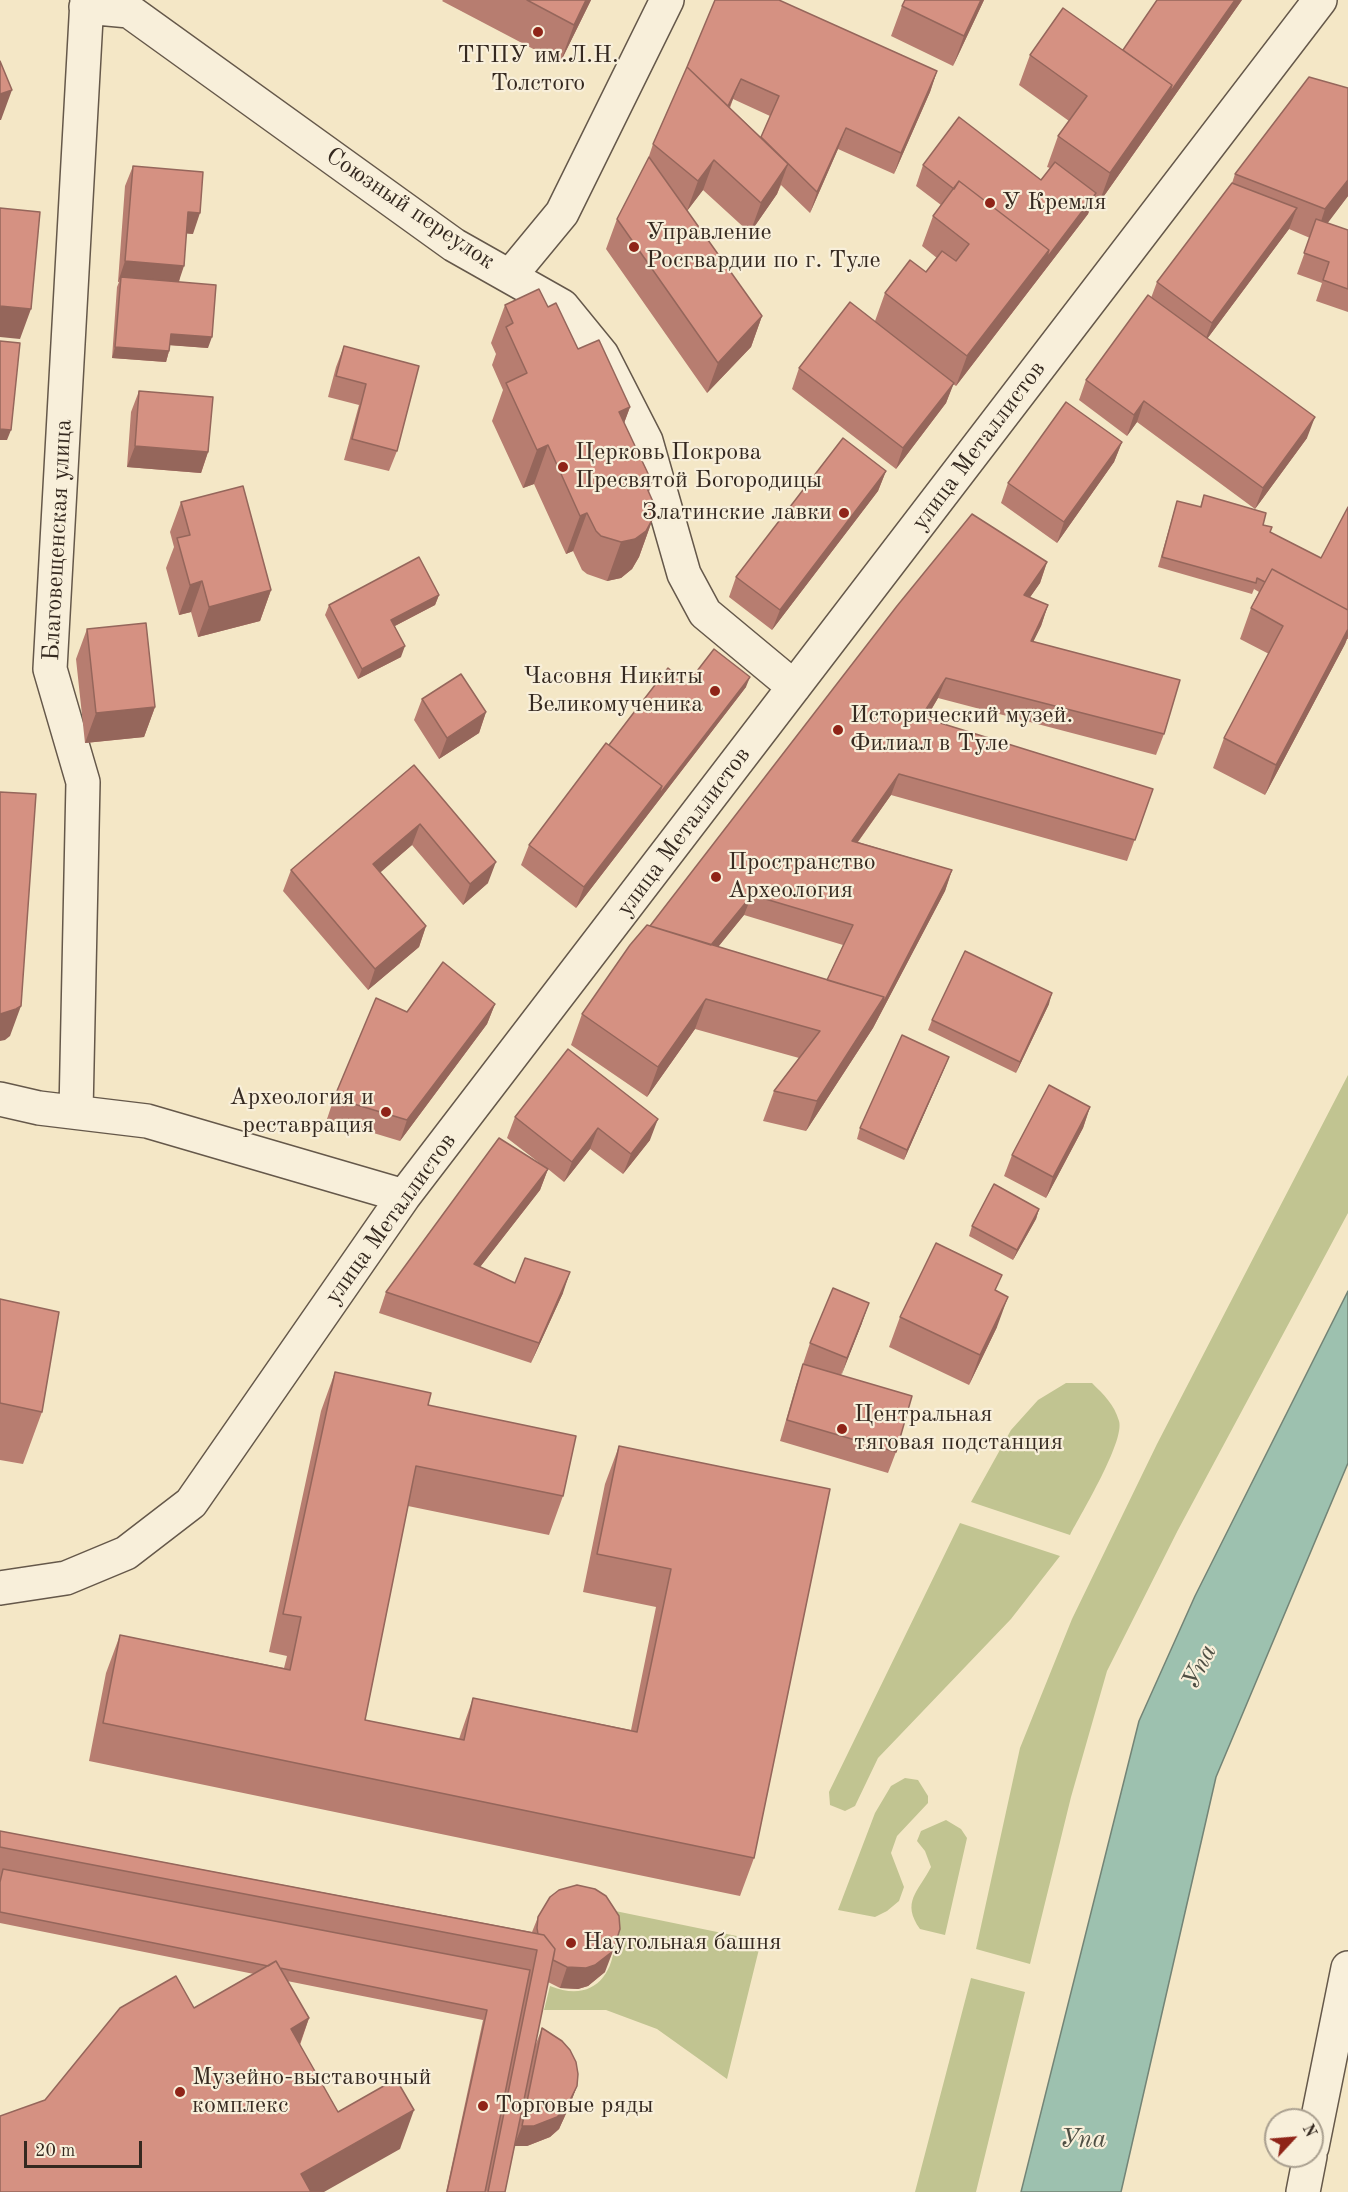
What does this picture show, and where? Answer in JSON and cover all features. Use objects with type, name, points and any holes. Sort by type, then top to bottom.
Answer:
[{"type":"street","points":[[510,276],[562,213],[667,0]]},
{"type":"street","name":"улица Металлистов","points":[[0,1588],[66,1578],[126,1553],[191,1503],[404,1196],[1320,0]]},
{"type":"street","name":"Союзный переулок","points":[[87,4],[129,11],[454,245],[562,306],[602,355],[646,441],[684,574],[705,613],[794,687]]},
{"type":"street","name":"Благовещенская улица","points":[[76,1112],[83,782],[50,669],[87,4]]},
{"type":"street","points":[[0,1099],[39,1108],[147,1120],[404,1196]]},
{"type":"street","points":[[1320,2108],[1348,1968]]},
{"type":"street","points":[[1303,2192],[1308,2168]]},
{"type":"shaded area","points":[[1348,1075],[1348,1213],[1178,1530],[1107,1671],[1071,1797],[1030,1964],[976,1949],[1020,1748],[1072,1619],[1157,1444]]},
{"type":"shaded area","points":[[1066,1383],[1092,1383],[1111,1405],[1119,1421],[1119,1431],[1109,1460],[1070,1535],[971,1502],[1011,1430],[1038,1400]]},
{"type":"shaded area","points":[[960,1523],[1060,1556],[1011,1619],[878,1758],[855,1806],[845,1811],[830,1805],[829,1792]]},
{"type":"shaded area","points":[[905,1778],[918,1780],[928,1796],[928,1803],[897,1836],[891,1853],[904,1887],[899,1901],[875,1917],[838,1910],[875,1813],[891,1786]]},
{"type":"shaded area","points":[[946,1820],[961,1829],[967,1838],[945,1935],[920,1929],[914,1920],[912,1904],[917,1890],[931,1867],[925,1851],[917,1841],[921,1831]]},
{"type":"shaded area","points":[[586,1905],[761,1941],[727,2079],[657,2029],[606,2010],[544,2010],[550,1986],[576,1991],[587,1989],[604,1976],[609,1966],[615,1940]]},
{"type":"shaded area","points":[[971,1978],[1025,1992],[976,2192],[915,2192]]},
{"type":"water","name":"Упа","points":[[1348,1291],[1348,1463],[1216,1777],[1121,2192],[1021,2192],[1139,1721],[1195,1596]]},
{"type":"building","points":[[527,0],[586,0],[574,25]]},
{"type":"building","points":[[715,0],[779,0],[937,71],[901,153],[846,128],[817,192],[761,137],[779,96],[741,79],[728,106],[687,67]]},
{"type":"building","points":[[905,0],[981,0],[964,36],[902,6]]},
{"type":"building","points":[[1157,0],[1235,0],[1169,94],[1172,85],[1123,50]]},
{"type":"building","points":[[1063,8],[1172,85],[1110,173],[1058,136],[1087,96],[1030,55]]},
{"type":"building","points":[[0,61],[12,90],[0,94]]},
{"type":"building","points":[[687,67],[788,164],[761,203],[714,160],[698,181],[653,144]]},
{"type":"building","points":[[1309,77],[1348,88],[1348,180],[1325,209],[1235,174]]},
{"type":"building","points":[[959,117],[1041,180],[1055,162],[1096,193],[1046,259],[1049,250],[959,181],[954,189],[923,165]]},
{"type":"building","points":[[649,157],[762,316],[718,363],[617,219]]},
{"type":"building","points":[[133,166],[203,172],[200,213],[188,212],[184,266],[125,261]]},
{"type":"building","points":[[959,181],[1049,250],[967,356],[885,293],[910,260],[926,272],[942,251],[956,261],[969,244],[933,216]]},
{"type":"building","points":[[1232,183],[1297,208],[1212,323],[1157,282]]},
{"type":"building","points":[[0,208],[40,212],[31,309],[0,306]]},
{"type":"building","points":[[1316,219],[1348,230],[1348,289],[1323,280],[1329,262],[1304,253]]},
{"type":"building","points":[[121,277],[216,285],[212,337],[171,334],[169,351],[115,347]]},
{"type":"building","points":[[539,289],[548,307],[556,303],[578,349],[599,340],[630,407],[619,412],[652,482],[646,486],[654,504],[653,518],[646,531],[635,539],[621,542],[601,536],[587,513],[580,516],[548,445],[537,450],[506,383],[527,373],[506,327],[513,323],[505,305]]},
{"type":"building","points":[[1148,295],[1315,417],[1263,488],[1144,401],[1134,415],[1086,380]]},
{"type":"building","points":[[850,302],[954,383],[903,448],[799,368]]},
{"type":"building","points":[[0,341],[20,343],[11,430],[0,429]]},
{"type":"building","points":[[344,346],[419,366],[397,451],[352,439],[366,384],[336,376]]},
{"type":"building","points":[[139,391],[213,397],[208,452],[135,446]]},
{"type":"building","points":[[1066,402],[1122,442],[1064,522],[1008,483]]},
{"type":"building","points":[[843,438],[886,471],[780,610],[736,577]]},
{"type":"building","points":[[243,486],[271,590],[209,607],[202,581],[190,585],[177,538],[190,535],[181,502]]},
{"type":"building","points":[[1204,495],[1266,513],[1263,525],[1272,527],[1270,532],[1321,558],[1348,507],[1348,610],[1272,569],[1265,582],[1257,578],[1256,583],[1162,557],[1177,501],[1201,507]]},
{"type":"building","points":[[972,514],[1047,562],[1024,595],[1048,605],[1031,641],[1180,680],[1164,734],[946,678],[921,717],[1153,789],[1135,840],[899,774],[852,841],[952,870],[881,1007],[884,997],[827,980],[853,925],[752,895],[711,945],[650,926],[897,606]]},
{"type":"building","points":[[419,557],[439,595],[391,620],[405,646],[362,669],[329,605]]},
{"type":"building","points":[[1272,569],[1348,610],[1348,629],[1276,765],[1224,738],[1283,626],[1251,608]]},
{"type":"building","points":[[146,623],[155,707],[96,713],[87,629]]},
{"type":"building","points":[[714,649],[750,677],[658,796],[662,786],[609,745],[668,668],[687,684]]},
{"type":"building","points":[[461,674],[486,712],[447,738],[422,699]]},
{"type":"building","points":[[606,743],[662,786],[584,887],[529,845]]},
{"type":"building","points":[[414,765],[496,862],[470,884],[420,824],[373,864],[426,926],[375,969],[291,870]]},
{"type":"building","points":[[0,792],[36,794],[21,1006],[0,1014]]},
{"type":"building","points":[[647,925],[884,997],[817,1101],[774,1091],[820,1031],[706,999],[658,1067],[582,1014],[630,945]]},
{"type":"building","points":[[965,951],[1052,993],[1020,1062],[932,1020]]},
{"type":"building","points":[[443,962],[495,1004],[407,1120],[334,1098],[376,998],[407,1012]]},
{"type":"building","points":[[902,1035],[949,1057],[907,1150],[860,1128]]},
{"type":"building","points":[[568,1049],[658,1119],[631,1154],[598,1128],[572,1162],[515,1117]]},
{"type":"building","points":[[1049,1085],[1090,1107],[1053,1177],[1012,1155]]},
{"type":"building","points":[[499,1138],[548,1169],[474,1264],[515,1283],[525,1258],[570,1272],[539,1343],[386,1292]]},
{"type":"building","points":[[994,1184],[1039,1209],[1017,1250],[972,1226]]},
{"type":"building","points":[[936,1243],[1002,1275],[995,1290],[1008,1297],[980,1355],[900,1317]]},
{"type":"building","points":[[833,1288],[869,1303],[847,1358],[810,1343]]},
{"type":"building","points":[[0,1299],[59,1312],[42,1412],[0,1403]]},
{"type":"building","name":"Центральная тяговая подстанция","points":[[803,1364],[912,1396],[896,1452],[787,1420]]},
{"type":"building","points":[[335,1372],[431,1393],[428,1405],[576,1436],[563,1496],[416,1466],[365,1720],[464,1740],[473,1698],[637,1732],[671,1569],[597,1554],[619,1446],[830,1489],[754,1858],[103,1723],[120,1635],[290,1670],[301,1617],[283,1614]]},
{"type":"building","points":[[0,1831],[544,1935],[555,1949],[505,2192],[488,2192],[537,1950],[0,1847]]},
{"type":"building","name":"Торговые ряды","points":[[3,1869],[530,1970],[485,2192],[447,2192],[487,2010],[280,1968],[276,1961],[268,1966],[0,1912],[0,1882]]},
{"type":"building","name":"Наугольная башня","points":[[577,1885],[595,1889],[606,1896],[619,1916],[620,1929],[613,1951],[595,1965],[586,1968],[567,1967],[553,1960],[555,1949],[544,1935],[538,1934],[537,1928],[538,1917],[550,1897],[559,1890]]},
{"type":"building","name":"Музейно-выставочный комплекс","points":[[276,1961],[309,2018],[291,2029],[338,2112],[396,2079],[414,2110],[301,2174],[311,2192],[0,2192],[0,2116],[45,2100],[120,2008],[176,1976],[194,2008]]},
{"type":"building","points":[[542,2028],[562,2041],[570,2050],[576,2062],[577,2086],[566,2108],[557,2117],[534,2126],[522,2126]]},
{"type":"place","name":"ТГПУ им.Л.Н. Толстого","points":[[538,32]]},
{"type":"place","name":"У Кремля","points":[[990,203]]},
{"type":"place","name":"Управление Росгвардии по г. Туле","points":[[634,247]]},
{"type":"place","name":"Церковь Покрова Пресвятой Богородицы","points":[[563,467]]},
{"type":"place","name":"Златинские лавки","points":[[844,513]]},
{"type":"place","name":"Часовня Никиты Великомученика","points":[[715,691]]},
{"type":"place","name":"Исторический музей. Филиал в Туле","points":[[838,730]]},
{"type":"place","name":"Пространство Археология","points":[[716,877]]},
{"type":"place","name":"Археология и реставрация","points":[[386,1112]]},
{"type":"place","name":"Центральная тяговая подстанция","points":[[842,1429]]},
{"type":"place","name":"Наугольная башня","points":[[571,1943]]},
{"type":"place","name":"Музейно-выставочный комплекс","points":[[180,2092]]},
{"type":"place","name":"Торговые ряды","points":[[483,2106]]}]
